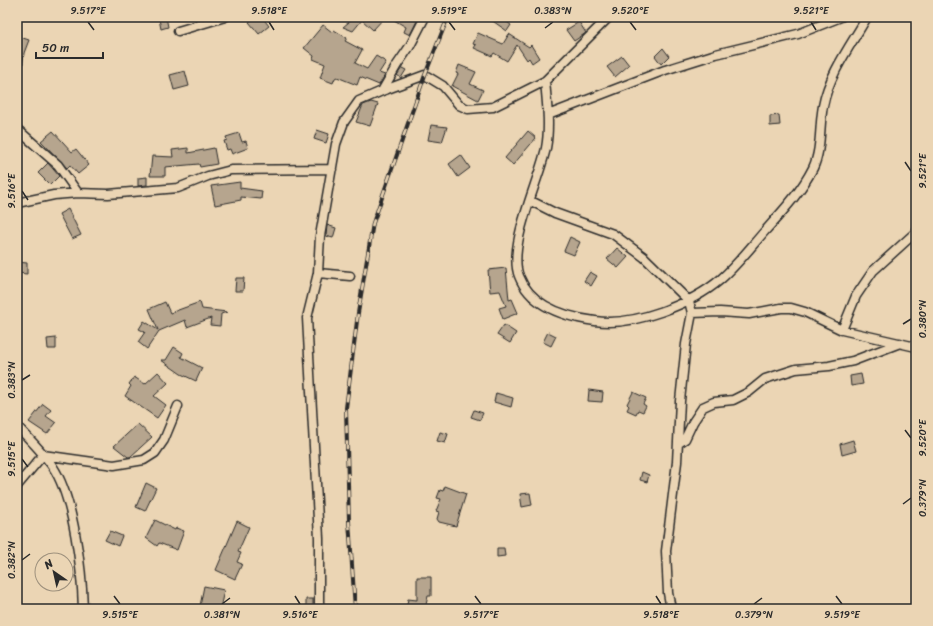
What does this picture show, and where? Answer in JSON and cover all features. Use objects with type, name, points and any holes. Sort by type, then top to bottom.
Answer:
[{"type":"street","points":[[178,32],[225,17]]},
{"type":"street","points":[[382,91],[410,46],[424,17]]},
{"type":"street","points":[[319,609],[319,538],[307,318],[318,273],[320,236],[336,144],[344,122],[359,101],[425,75],[442,86],[459,105],[468,109],[477,110],[493,107],[545,81],[610,17]]},
{"type":"street","points":[[548,115],[666,70],[716,54],[798,34],[841,17]]},
{"type":"street","points":[[545,81],[548,115],[546,147],[531,201],[521,228],[516,254],[518,275],[526,289],[537,303],[559,312],[587,320],[606,323],[628,322],[689,300],[726,274],[789,204],[803,186],[814,166],[821,134],[823,106],[829,83],[867,17]]},
{"type":"street","points":[[17,129],[58,165],[78,193]]},
{"type":"street","points":[[17,203],[54,195],[78,193],[108,194],[178,188],[208,176],[231,170],[332,169]]},
{"type":"street","points":[[531,201],[555,213],[613,234],[644,258],[689,300],[692,313],[686,344],[680,401],[679,443],[666,551],[669,602],[671,609]]},
{"type":"street","points":[[842,330],[856,296],[873,271],[916,232]]},
{"type":"street","points":[[318,273],[350,276]]},
{"type":"street","points":[[692,313],[720,312],[749,314],[781,308],[791,308],[805,312],[842,330],[916,347]]},
{"type":"street","points":[[679,443],[684,439],[693,422],[704,407],[714,402],[733,400],[749,392],[765,379],[796,369],[829,366],[853,361],[900,344]]},
{"type":"street","points":[[43,455],[114,465],[144,460],[155,453],[164,440],[178,406]]},
{"type":"street","points":[[17,426],[53,468],[68,507],[80,558],[83,609]]},
{"type":"street","points":[[17,486],[43,455]]},
{"type":"building","points":[[166,17],[168,27],[161,29],[159,19]]},
{"type":"building","points":[[255,17],[262,17],[269,26],[259,34],[249,22]]},
{"type":"building","points":[[355,17],[385,17],[373,30],[362,20],[353,31],[343,27]]},
{"type":"building","points":[[389,17],[410,17],[417,21],[410,35],[404,32],[406,27]]},
{"type":"building","points":[[487,17],[500,17],[511,25],[507,31]]},
{"type":"building","points":[[579,22],[586,33],[574,41],[566,30]]},
{"type":"building","points":[[323,25],[332,32],[334,30],[347,38],[345,41],[362,50],[355,63],[367,69],[376,56],[386,62],[379,73],[385,75],[379,85],[360,77],[357,85],[337,77],[333,83],[320,78],[325,64],[313,59],[314,56],[304,48]]},
{"type":"building","points":[[478,33],[503,44],[509,34],[529,47],[531,45],[539,58],[532,63],[529,58],[527,60],[517,45],[507,61],[494,53],[492,56],[474,48],[476,45],[473,44]]},
{"type":"building","points":[[17,36],[29,40],[24,53],[22,71],[17,71]]},
{"type":"building","points":[[663,48],[669,56],[661,64],[655,56]]},
{"type":"building","points":[[622,56],[629,65],[615,77],[607,67]]},
{"type":"building","points":[[459,65],[476,72],[470,84],[483,90],[478,100],[452,86],[458,74],[456,73]]},
{"type":"building","points":[[402,68],[406,70],[401,78],[397,75]]},
{"type":"building","points":[[185,71],[189,86],[174,90],[170,75]]},
{"type":"building","points":[[371,102],[378,104],[370,126],[356,122],[363,105]]},
{"type":"building","points":[[779,115],[780,125],[770,126],[770,116]]},
{"type":"building","points":[[431,125],[447,127],[442,142],[428,140]]},
{"type":"building","points":[[317,130],[329,134],[326,143],[314,139]]},
{"type":"building","points":[[53,131],[72,152],[76,149],[89,165],[78,174],[70,165],[67,168],[41,141]]},
{"type":"building","points":[[528,131],[536,138],[513,165],[505,158]]},
{"type":"building","points":[[239,133],[242,142],[246,141],[248,148],[232,154],[230,149],[227,150],[224,141],[227,140],[226,137]]},
{"type":"building","points":[[188,148],[188,153],[214,148],[217,164],[200,167],[199,164],[165,167],[165,176],[150,176],[152,156],[173,157],[172,150]]},
{"type":"building","points":[[461,155],[470,168],[458,177],[449,164]]},
{"type":"building","points":[[48,163],[59,176],[50,185],[38,173]]},
{"type":"building","points":[[147,177],[147,185],[138,186],[138,178]]},
{"type":"building","points":[[240,182],[240,188],[262,191],[261,199],[241,197],[241,200],[215,205],[211,186]]},
{"type":"building","points":[[68,209],[81,235],[72,239],[59,214]]},
{"type":"building","points":[[327,225],[336,228],[333,238],[326,236]]},
{"type":"building","points":[[570,237],[580,242],[574,255],[564,251]]},
{"type":"building","points":[[617,248],[628,257],[618,268],[607,259]]},
{"type":"building","points":[[17,262],[27,263],[27,274],[17,273]]},
{"type":"building","points":[[506,268],[509,300],[512,299],[518,313],[503,319],[499,308],[506,306],[500,291],[490,292],[488,270]]},
{"type":"building","points":[[590,272],[597,276],[591,286],[584,281]]},
{"type":"building","points":[[236,278],[244,278],[243,291],[235,291]]},
{"type":"building","points":[[165,302],[170,313],[200,302],[202,309],[227,312],[221,314],[220,326],[210,325],[211,318],[187,327],[185,320],[159,331],[147,349],[138,342],[145,332],[139,329],[144,321],[158,330],[149,309]]},
{"type":"building","points":[[504,325],[516,333],[510,343],[497,335]]},
{"type":"building","points":[[548,332],[556,336],[551,346],[543,342]]},
{"type":"building","points":[[56,338],[56,349],[48,349],[47,339]]},
{"type":"building","points":[[174,347],[183,353],[181,357],[202,368],[196,381],[181,374],[161,360],[166,360]]},
{"type":"building","points":[[158,372],[168,383],[154,396],[166,405],[157,418],[125,396],[131,386],[129,384],[134,377],[145,384]]},
{"type":"building","points":[[861,374],[863,384],[851,386],[850,376]]},
{"type":"building","points":[[589,390],[603,392],[602,402],[588,401]]},
{"type":"building","points":[[633,392],[646,398],[643,404],[646,406],[643,412],[638,410],[636,414],[627,410],[629,406],[627,404]]},
{"type":"building","points":[[496,393],[513,398],[511,407],[494,402]]},
{"type":"building","points":[[43,404],[51,410],[46,416],[56,423],[47,434],[29,422]]},
{"type":"building","points":[[474,410],[483,413],[480,420],[471,417]]},
{"type":"building","points":[[138,424],[152,437],[130,457],[128,457],[114,446]]},
{"type":"building","points":[[440,432],[448,434],[445,443],[437,441]]},
{"type":"building","points":[[853,440],[856,451],[842,455],[840,444]]},
{"type":"building","points":[[642,472],[649,475],[647,482],[640,480]]},
{"type":"building","points":[[146,483],[156,488],[145,511],[136,507]]},
{"type":"building","points":[[445,486],[466,494],[456,526],[439,522],[437,519],[439,512],[436,511],[441,499],[437,498],[440,490],[443,491]]},
{"type":"building","points":[[530,493],[532,505],[522,507],[520,494]]},
{"type":"building","points":[[155,520],[175,530],[176,528],[184,531],[177,550],[159,543],[157,546],[146,538]]},
{"type":"building","points":[[237,521],[249,527],[238,552],[241,553],[237,562],[242,564],[235,579],[216,570]]},
{"type":"building","points":[[110,531],[122,536],[118,546],[105,540]]},
{"type":"building","points":[[497,548],[504,548],[505,556],[497,557]]},
{"type":"building","points":[[417,577],[431,577],[431,596],[428,596],[425,609],[406,609],[408,599],[417,600]]},
{"type":"building","points":[[204,586],[224,590],[220,609],[204,609],[204,607],[200,606]]},
{"type":"building","points":[[306,599],[313,599],[313,609],[306,609]]},
{"type":"railway","points":[[355,609],[349,521],[346,408],[358,313],[373,223],[425,75],[448,17]]}]
